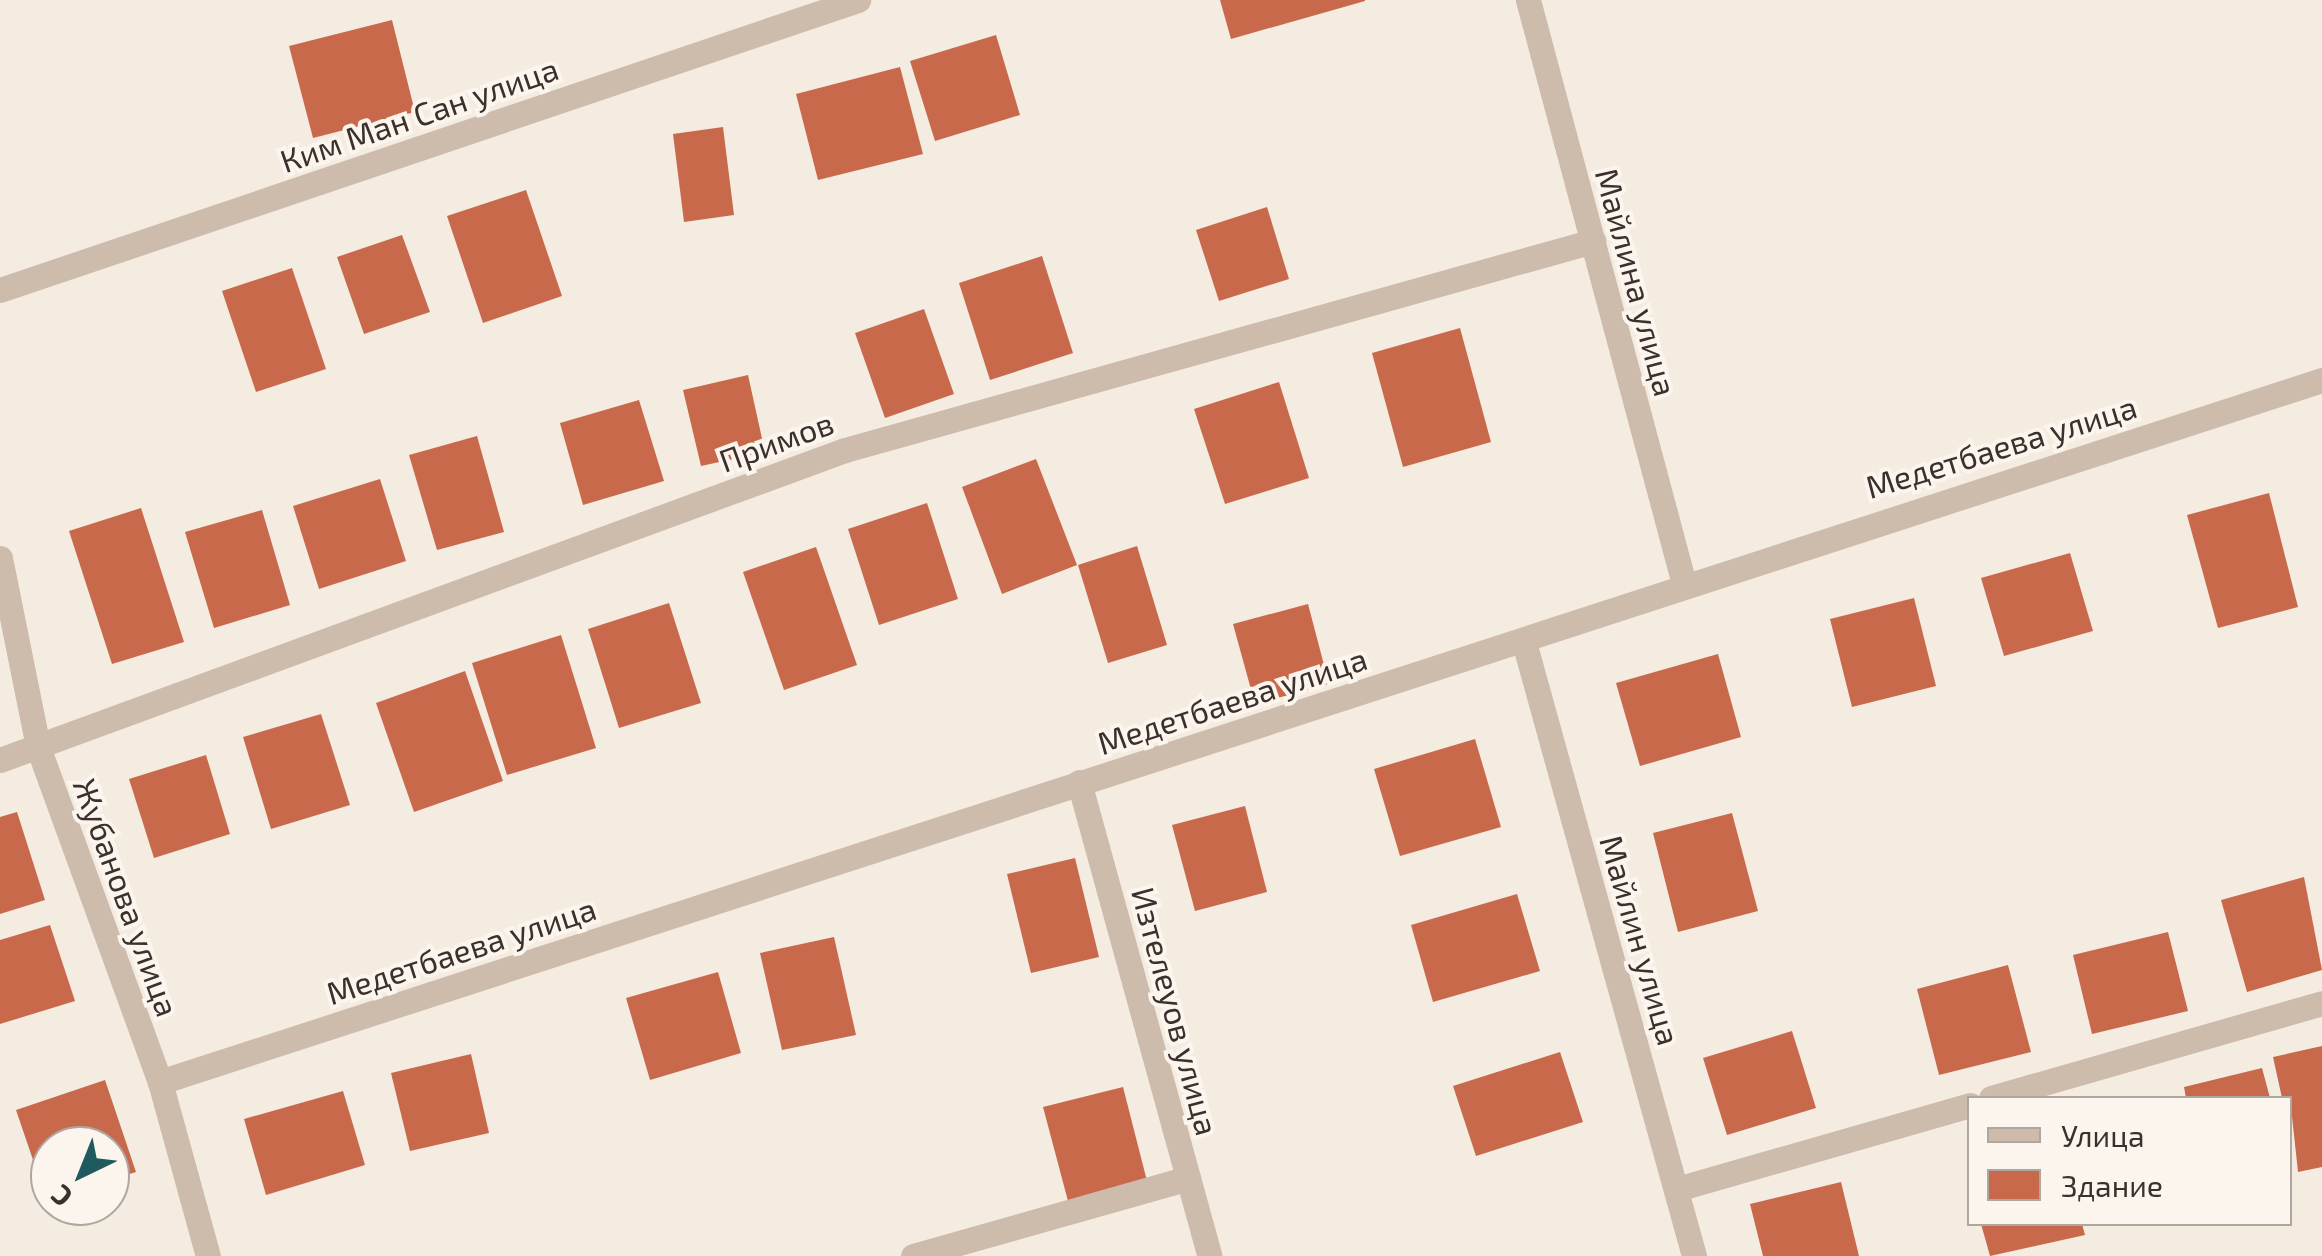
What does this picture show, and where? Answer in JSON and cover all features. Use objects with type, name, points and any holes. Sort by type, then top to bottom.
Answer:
[{"type":"street","name":"Ким Ман Сан улица","points":[[0,290],[858,0]]},
{"type":"street","name":"Майлина улица","points":[[1528,0],[1683,580]]},
{"type":"street","name":"Примов","points":[[0,760],[845,450],[1593,241]]},
{"type":"street","name":"Медетбаева улица","points":[[160,1082],[1079,782],[1524,642],[1683,580],[2322,380]]},
{"type":"street","name":"Жубанова улица","points":[[0,558],[38,747],[160,1082],[208,1256]]},
{"type":"street","name":"Майлин улица","points":[[1524,642],[1694,1256]]},
{"type":"street","name":"Изтелеуов улица","points":[[1079,782],[1210,1256]]},
{"type":"street","points":[[1998,1096],[2322,1004]]},
{"type":"street","points":[[1677,1189],[1967,1106]]},
{"type":"street","points":[[913,1256],[1188,1178]]},
{"type":"building","points":[[1220,0],[1365,0],[1365,1],[1231,39]]},
{"type":"building","points":[[392,20],[415,112],[313,138],[289,46]]},
{"type":"building","points":[[996,35],[1020,115],[935,141],[910,61]]},
{"type":"building","points":[[900,67],[923,154],[818,180],[796,94]]},
{"type":"building","points":[[723,127],[734,215],[684,222],[673,134]]},
{"type":"building","points":[[526,190],[562,296],[483,323],[447,216]]},
{"type":"building","points":[[1267,207],[1289,279],[1219,301],[1196,230]]},
{"type":"building","points":[[402,235],[430,312],[364,334],[337,257]]},
{"type":"building","points":[[1042,256],[1073,353],[990,380],[959,283]]},
{"type":"building","points":[[292,268],[326,369],[256,392],[222,291]]},
{"type":"building","points":[[924,309],[954,394],[885,418],[855,333]]},
{"type":"building","points":[[1460,328],[1491,442],[1403,467],[1372,353]]},
{"type":"building","points":[[748,375],[765,452],[701,466],[683,390]]},
{"type":"building","points":[[1279,382],[1309,478],[1225,504],[1194,409]]},
{"type":"building","points":[[639,400],[664,481],[583,505],[560,423]]},
{"type":"building","points":[[477,436],[504,532],[437,550],[409,455]]},
{"type":"building","points":[[1036,459],[1077,565],[1002,594],[962,487]]},
{"type":"building","points":[[380,479],[406,561],[319,589],[293,506]]},
{"type":"building","points":[[2269,493],[2298,607],[2218,628],[2187,515]]},
{"type":"building","points":[[927,503],[958,599],[879,625],[848,529]]},
{"type":"building","points":[[141,508],[184,642],[112,664],[69,531]]},
{"type":"building","points":[[262,510],[290,605],[214,628],[185,532]]},
{"type":"building","points":[[1137,546],[1167,645],[1108,663],[1078,565]]},
{"type":"building","points":[[816,547],[857,665],[784,690],[743,572]]},
{"type":"building","points":[[2070,553],[2093,631],[2004,656],[1981,578]]},
{"type":"building","points":[[1914,598],[1936,686],[1852,707],[1830,619]]},
{"type":"building","points":[[669,603],[701,703],[619,728],[588,629]]},
{"type":"building","points":[[1308,604],[1329,684],[1255,704],[1233,624]]},
{"type":"building","points":[[561,635],[596,748],[507,775],[472,663]]},
{"type":"building","points":[[1718,654],[1741,737],[1640,766],[1616,683]]},
{"type":"building","points":[[465,671],[503,781],[414,812],[376,703]]},
{"type":"building","points":[[321,714],[350,805],[271,829],[243,737]]},
{"type":"building","points":[[1475,739],[1501,827],[1400,856],[1374,769]]},
{"type":"building","points":[[206,755],[230,834],[154,858],[129,779]]},
{"type":"building","points":[[1245,806],[1267,892],[1195,911],[1172,825]]},
{"type":"building","points":[[17,812],[45,900],[0,914],[0,817]]},
{"type":"building","points":[[1732,813],[1758,911],[1678,932],[1653,833]]},
{"type":"building","points":[[1075,858],[1099,957],[1031,973],[1007,874]]},
{"type":"building","points":[[2304,877],[2322,970],[2247,992],[2221,900]]},
{"type":"building","points":[[1517,894],[1540,971],[1433,1002],[1411,925]]},
{"type":"building","points":[[50,925],[75,1001],[0,1024],[0,940]]},
{"type":"building","points":[[2168,932],[2188,1011],[2092,1034],[2073,955]]},
{"type":"building","points":[[834,937],[856,1035],[782,1050],[760,953]]},
{"type":"building","points":[[2008,965],[2031,1052],[1939,1075],[1917,989]]},
{"type":"building","points":[[718,972],[741,1053],[650,1080],[626,998]]},
{"type":"building","points":[[1792,1031],[1816,1108],[1727,1135],[1703,1058]]},
{"type":"building","points":[[2322,1046],[2322,1167],[2298,1172],[2292,1096],[2282,1096],[2273,1057]]},
{"type":"building","points":[[1560,1052],[1583,1122],[1476,1156],[1453,1086]]},
{"type":"building","points":[[471,1054],[489,1133],[410,1151],[391,1073]]},
{"type":"building","points":[[2262,1068],[2269,1096],[2186,1096],[2184,1087]]},
{"type":"building","points":[[105,1080],[120,1126],[30,1126],[30,1151],[16,1110]]},
{"type":"building","points":[[1123,1087],[1147,1181],[1068,1201],[1043,1107]]},
{"type":"building","points":[[343,1091],[365,1165],[266,1195],[244,1119]]},
{"type":"building","points":[[1841,1182],[1859,1256],[1763,1256],[1750,1204]]},
{"type":"building","points":[[1982,1226],[2083,1226],[2085,1235],[1990,1256]]}]
